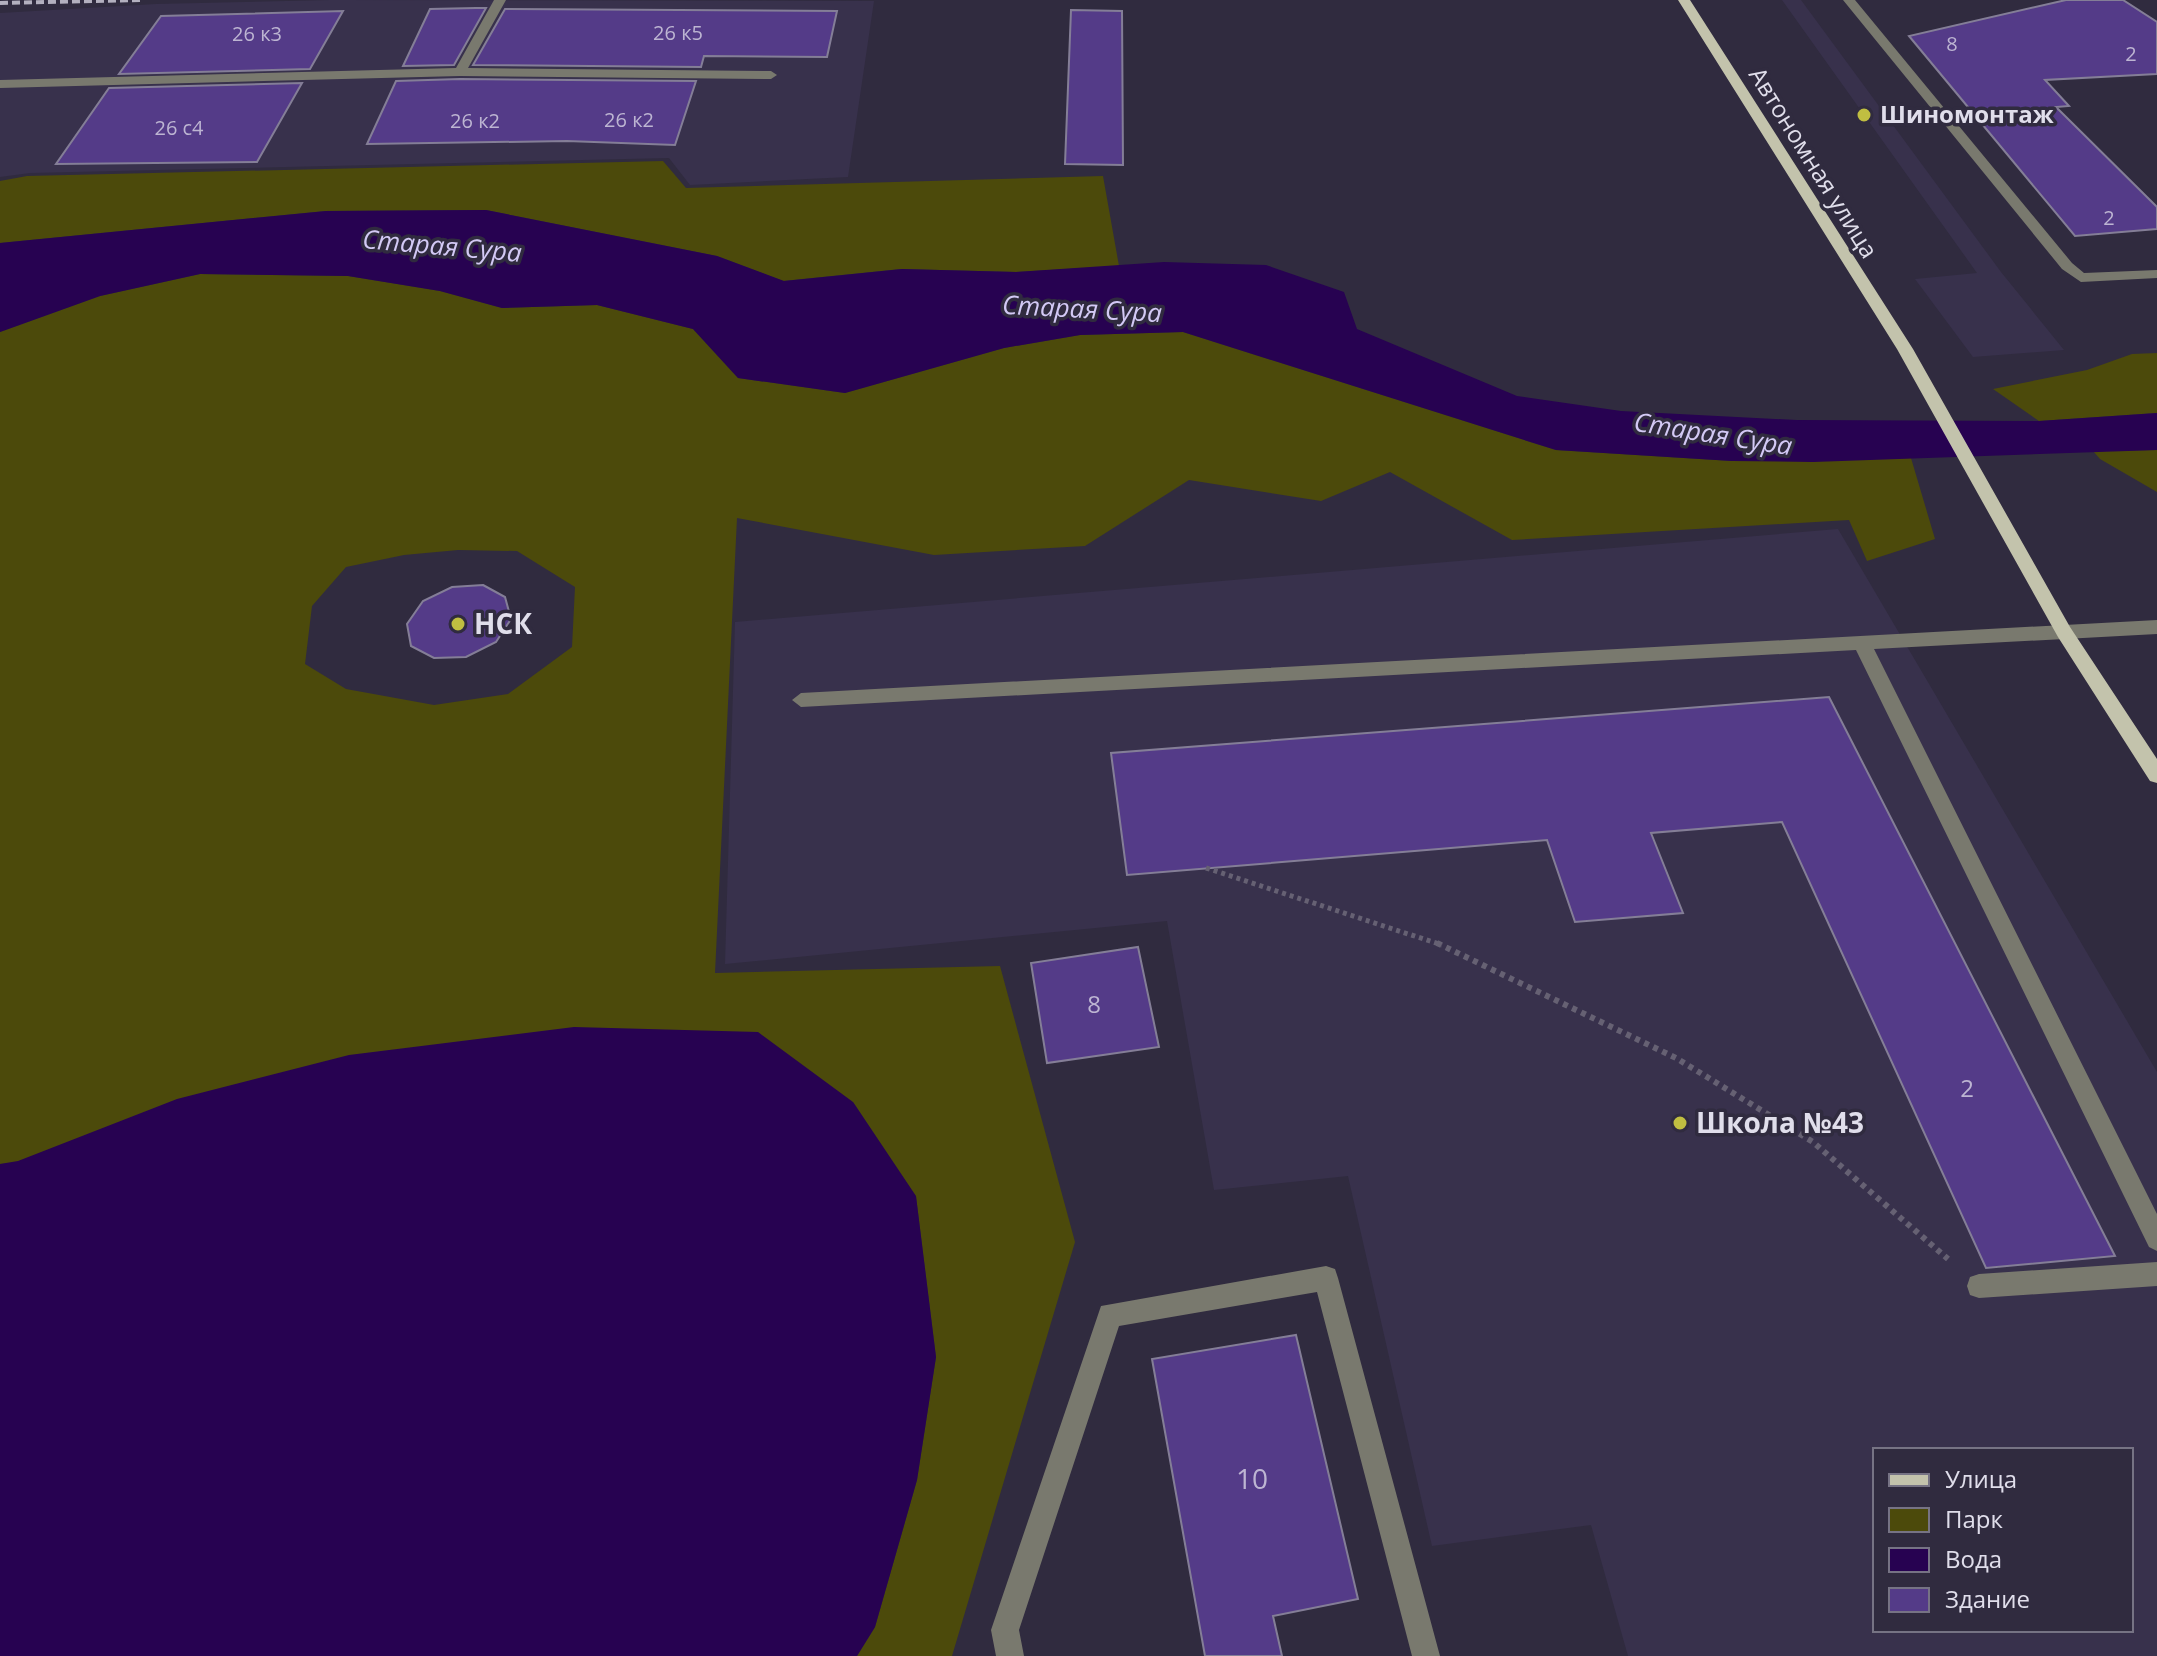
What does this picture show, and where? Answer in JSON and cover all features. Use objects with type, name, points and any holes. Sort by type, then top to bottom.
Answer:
[{"type":"main road","name":"Автономная улица","points":[[1684,0],[1905,349],[2064,632],[2157,775]]},
{"type":"street","points":[[460,72],[500,0]]},
{"type":"street","points":[[1849,0],[2067,266],[2081,278],[2157,274]]},
{"type":"street","points":[[0,84],[460,72],[771,75]]},
{"type":"street","points":[[801,700],[2157,627]]},
{"type":"street","points":[[1861,641],[2157,1239]]},
{"type":"street","points":[[1979,1286],[2157,1274]]},
{"type":"street","points":[[1010,1656],[1005,1630],[1110,1315],[1326,1278],[1426,1656]]},
{"type":"path","points":[[1206,868],[1424,936],[1676,1058],[1813,1142],[1979,1286]]},
{"type":"shaded area","points":[[331,0],[874,1],[848,177],[690,185],[669,158],[30,173],[0,177],[0,13],[156,4]]},
{"type":"shaded area","points":[[1782,0],[1801,0],[2001,272],[2064,350],[1973,357],[1915,279],[1977,273]]},
{"type":"shaded area","name":"Школа №43","points":[[1838,529],[2157,1072],[2157,1656],[1628,1656],[1591,1525],[1432,1546],[1348,1176],[1214,1190],[1167,921],[725,964],[735,622]]},
{"type":"green space","points":[[663,161],[686,188],[1103,176],[1119,266],[1016,272],[901,269],[783,281],[717,256],[486,210],[326,211],[0,243],[0,181],[27,176]]},
{"type":"green space","points":[[200,274],[348,276],[440,291],[502,308],[597,305],[693,329],[738,378],[845,393],[1004,348],[1080,335],[1183,332],[1556,450],[1732,461],[1911,458],[1935,539],[1867,561],[1849,520],[1512,540],[1390,472],[1321,501],[1189,480],[1085,546],[934,555],[737,518],[715,973],[1000,966],[1075,1242],[952,1656],[857,1656],[875,1627],[917,1480],[936,1357],[916,1197],[853,1102],[0,1164],[0,332],[100,296]],"holes":[[[458,550],[517,551],[575,587],[572,647],[508,694],[434,705],[346,689],[305,664],[312,606],[346,567],[404,555]]]},
{"type":"green space","points":[[2157,353],[2157,413],[2039,421],[1993,389],[2087,370],[2132,354]]},
{"type":"green space","points":[[2157,450],[2157,492],[2100,459],[2093,451]]},
{"type":"water","name":"Старая Сура","points":[[486,210],[717,256],[784,281],[902,269],[1016,272],[1164,262],[1266,265],[1344,292],[1357,329],[1517,396],[1621,411],[1797,420],[2039,421],[2157,413],[2157,450],[1813,462],[1732,461],[1556,450],[1183,332],[1080,335],[1004,348],[845,393],[738,378],[693,329],[597,305],[502,308],[440,291],[348,276],[200,274],[100,296],[0,332],[0,243],[326,211]]},
{"type":"water","points":[[574,1027],[758,1032],[853,1102],[916,1196],[936,1357],[917,1480],[875,1627],[857,1656],[0,1656],[0,1164],[18,1161],[177,1099],[349,1055]]},
{"type":"building","points":[[2066,0],[2123,0],[2157,22],[2157,74],[2045,80],[2069,106],[2056,107],[2157,207],[2157,229],[2075,236],[1909,36]]},
{"type":"building","points":[[486,8],[454,65],[403,66],[430,9]]},
{"type":"building","points":[[505,9],[837,11],[827,57],[704,56],[701,67],[473,65]]},
{"type":"building","points":[[1071,10],[1122,11],[1123,165],[1065,164]]},
{"type":"building","points":[[343,11],[310,69],[119,74],[161,16]]},
{"type":"building","points":[[396,81],[696,81],[675,145],[567,141],[367,144]]},
{"type":"building","points":[[302,83],[257,162],[56,164],[109,88]]},
{"type":"building","points":[[483,585],[505,597],[511,619],[496,642],[466,657],[434,658],[411,646],[407,624],[423,601],[452,587]]},
{"type":"building","points":[[1829,697],[2115,1256],[1986,1268],[1782,822],[1651,833],[1683,913],[1575,922],[1547,840],[1127,875],[1111,753]]},
{"type":"building","points":[[1138,947],[1159,1047],[1047,1063],[1031,963]]},
{"type":"building","points":[[1296,1335],[1358,1599],[1273,1616],[1282,1656],[1205,1656],[1152,1359]]},
{"type":"railway","points":[[0,3],[142,0]]},
{"type":"place","name":"Шиномонтаж","points":[[1864,115]]},
{"type":"place","name":"НСК","points":[[458,624]]},
{"type":"place","name":"Школа №43","points":[[1680,1123]]}]
